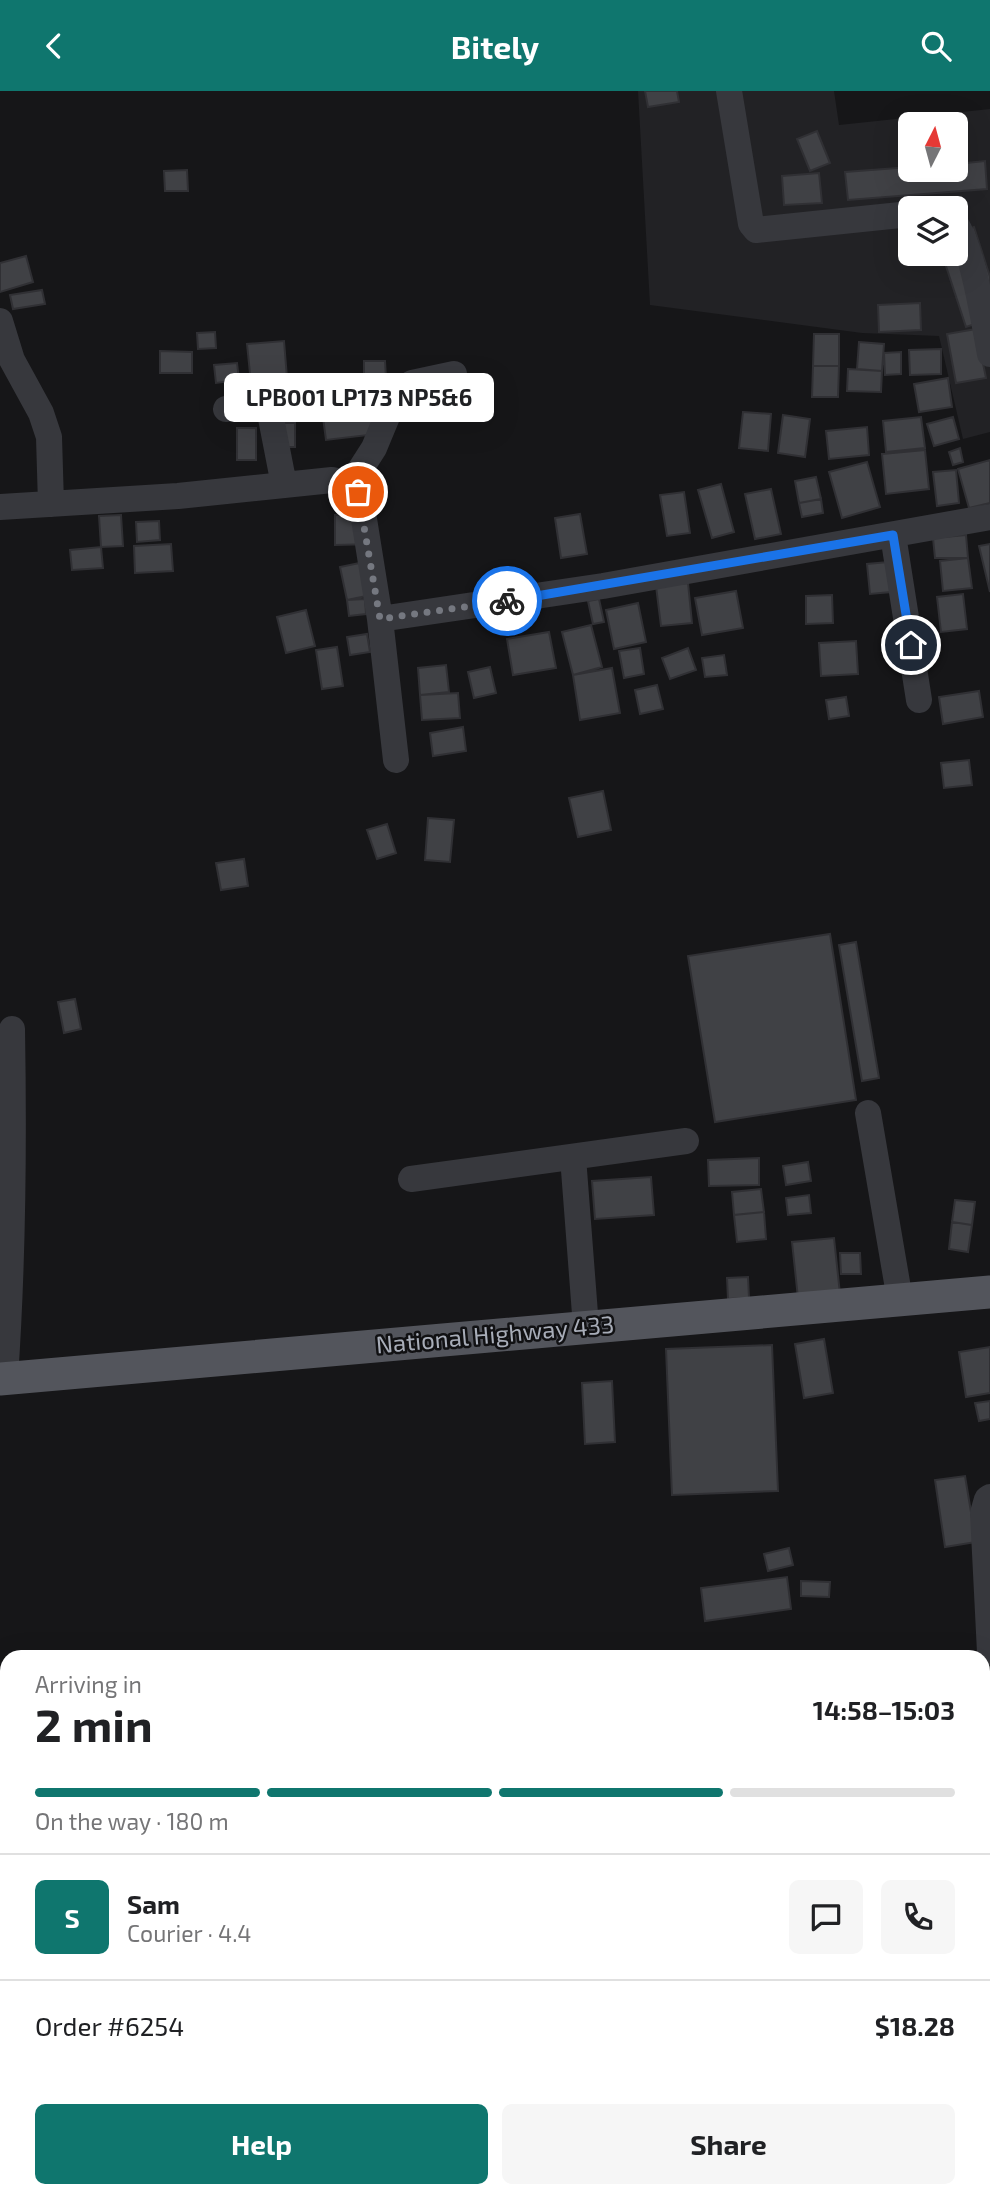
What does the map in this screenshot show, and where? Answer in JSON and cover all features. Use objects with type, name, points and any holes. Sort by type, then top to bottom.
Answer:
[{"type":"main road","name":"National Highway 433","points":[[3,1378],[990,1292]]},
{"type":"street","points":[[729,91],[751,224],[756,230],[898,215]]},
{"type":"street","points":[[968,258],[990,354]]},
{"type":"street","points":[[0,321],[12,361],[41,413],[49,437],[51,504]]},
{"type":"street","points":[[351,484],[374,448],[396,395],[412,383],[454,374]]},
{"type":"street","points":[[226,409],[259,402],[265,403],[269,408],[284,485]]},
{"type":"street","points":[[0,507],[178,495],[332,480],[351,484],[358,492],[364,519],[380,619],[396,760]]},
{"type":"street","points":[[380,619],[603,586],[990,517]]},
{"type":"street","points":[[893,535],[919,700]]},
{"type":"street","points":[[3,1378],[11,1286],[14,1140],[12,1028]]},
{"type":"street","points":[[868,1113],[900,1300]]},
{"type":"street","points":[[411,1179],[686,1141]]},
{"type":"street","points":[[572,1157],[586,1327]]},
{"type":"street","points":[[990,1497],[983,1513],[990,1650]]},
{"type":"shaded area","points":[[638,91],[834,91],[839,125],[898,119],[898,182],[968,182],[968,112],[962,112],[990,109],[990,432],[963,439],[939,336],[862,333],[650,305]]},
{"type":"building","points":[[645,91],[677,91],[679,102],[648,107]]},
{"type":"building","points":[[817,131],[830,163],[810,171],[797,139]]},
{"type":"building","points":[[985,161],[987,189],[848,200],[845,172],[898,168],[898,182],[968,182],[968,163]]},
{"type":"building","points":[[187,170],[188,191],[165,191],[164,171]]},
{"type":"building","points":[[819,173],[822,203],[784,205],[782,176]]},
{"type":"building","points":[[974,227],[990,277],[990,319],[966,327],[946,266],[968,266],[968,229]]},
{"type":"building","points":[[26,256],[33,282],[0,292],[0,263]]},
{"type":"building","points":[[42,290],[45,304],[13,309],[10,295]]},
{"type":"building","points":[[920,303],[921,330],[879,332],[878,305]]},
{"type":"building","points":[[976,329],[986,378],[956,383],[947,334]]},
{"type":"building","points":[[215,332],[216,348],[198,349],[197,333]]},
{"type":"building","points":[[814,334],[839,334],[839,366],[813,366]]},
{"type":"building","points":[[284,341],[288,390],[252,393],[247,344]]},
{"type":"building","points":[[859,342],[884,344],[882,371],[857,369]]},
{"type":"building","points":[[941,349],[941,374],[910,375],[909,350]]},
{"type":"building","points":[[160,351],[192,352],[192,373],[160,373]]},
{"type":"building","points":[[901,352],[901,374],[885,375],[884,353]]},
{"type":"building","points":[[364,361],[385,361],[386,378],[364,378]]},
{"type":"building","points":[[237,363],[239,380],[216,383],[214,365]]},
{"type":"building","points":[[813,366],[839,366],[838,397],[812,397]]},
{"type":"building","points":[[848,369],[882,371],[881,392],[847,391]]},
{"type":"building","points":[[948,378],[952,407],[919,412],[914,384]]},
{"type":"building","points":[[244,383],[248,416],[231,418],[227,385]]},
{"type":"building","points":[[371,388],[377,434],[326,440],[320,395]]},
{"type":"building","points":[[275,402],[295,402],[295,423],[275,423]]},
{"type":"building","points":[[743,412],[771,414],[768,451],[739,448]]},
{"type":"building","points":[[783,415],[810,419],[805,457],[778,453]]},
{"type":"building","points":[[921,417],[925,448],[886,452],[883,421]]},
{"type":"building","points":[[953,417],[959,439],[934,446],[927,424]]},
{"type":"building","points":[[275,423],[295,423],[295,447],[275,447]]},
{"type":"building","points":[[867,427],[869,455],[829,459],[826,431]]},
{"type":"building","points":[[237,428],[256,428],[256,460],[237,460]]},
{"type":"building","points":[[960,448],[963,462],[953,465],[949,452]]},
{"type":"building","points":[[925,450],[929,489],[886,494],[882,454]]},
{"type":"building","points":[[990,460],[990,503],[969,508],[958,469]]},
{"type":"building","points":[[867,462],[880,507],[842,518],[829,472]]},
{"type":"building","points":[[956,470],[959,503],[937,506],[933,472]]},
{"type":"building","points":[[816,477],[821,499],[799,503],[795,481]]},
{"type":"building","points":[[721,484],[734,532],[712,538],[698,490]]},
{"type":"building","points":[[771,489],[781,534],[755,539],[745,494]]},
{"type":"building","points":[[684,492],[690,533],[667,536],[660,495]]},
{"type":"building","points":[[821,499],[823,513],[802,517],[799,503]]},
{"type":"building","points":[[580,514],[587,554],[561,558],[555,518]]},
{"type":"building","points":[[121,515],[123,546],[101,547],[99,516]]},
{"type":"building","points":[[335,515],[374,515],[374,544],[335,545]]},
{"type":"building","points":[[159,521],[160,540],[137,542],[136,522]]},
{"type":"building","points":[[966,535],[968,558],[935,558],[933,538]]},
{"type":"building","points":[[171,544],[173,571],[135,573],[134,546]]},
{"type":"building","points":[[990,544],[990,592],[979,546]]},
{"type":"building","points":[[101,547],[103,568],[72,570],[70,550]]},
{"type":"building","points":[[968,558],[972,588],[943,591],[940,561]]},
{"type":"building","points":[[379,559],[386,592],[347,600],[340,567]]},
{"type":"building","points":[[888,562],[891,592],[870,594],[867,564]]},
{"type":"building","points":[[688,583],[692,623],[661,626],[656,586]]},
{"type":"building","points":[[736,591],[743,628],[702,635],[695,598]]},
{"type":"building","points":[[963,594],[967,629],[941,632],[937,597]]},
{"type":"building","points":[[832,595],[833,623],[806,624],[806,596]]},
{"type":"building","points":[[365,599],[366,614],[349,616],[347,600]]},
{"type":"building","points":[[599,599],[604,622],[593,624],[588,601]]},
{"type":"building","points":[[638,603],[646,642],[614,649],[606,610]]},
{"type":"building","points":[[306,610],[315,646],[286,653],[277,617]]},
{"type":"building","points":[[591,625],[602,667],[573,675],[562,632]]},
{"type":"building","points":[[549,632],[556,668],[513,675],[507,639]]},
{"type":"building","points":[[367,634],[370,652],[350,655],[347,637]]},
{"type":"building","points":[[856,641],[858,674],[821,676],[819,643]]},
{"type":"building","points":[[337,647],[343,686],[322,689],[316,650]]},
{"type":"building","points":[[640,648],[644,674],[624,678],[619,651]]},
{"type":"building","points":[[688,648],[696,670],[670,679],[662,658]]},
{"type":"building","points":[[724,655],[727,675],[705,677],[702,658]]},
{"type":"building","points":[[446,665],[449,692],[420,695],[418,668]]},
{"type":"building","points":[[490,667],[496,693],[474,698],[468,672]]},
{"type":"building","points":[[612,668],[620,713],[580,720],[573,675]]},
{"type":"building","points":[[657,685],[663,709],[640,714],[635,690]]},
{"type":"building","points":[[979,691],[983,717],[943,724],[939,697]]},
{"type":"building","points":[[458,693],[460,718],[422,720],[420,695]]},
{"type":"building","points":[[846,697],[849,716],[829,719],[826,700]]},
{"type":"building","points":[[463,727],[466,751],[433,756],[430,733]]},
{"type":"building","points":[[969,760],[972,785],[944,788],[941,763]]},
{"type":"building","points":[[603,791],[611,830],[578,837],[569,798]]},
{"type":"building","points":[[428,818],[454,820],[450,862],[425,860]]},
{"type":"building","points":[[387,824],[396,853],[377,859],[367,830]]},
{"type":"building","points":[[244,859],[248,886],[221,890],[216,863]]},
{"type":"building","points":[[830,934],[856,1100],[715,1122],[688,956]]},
{"type":"building","points":[[856,942],[879,1078],[862,1081],[839,945]]},
{"type":"building","points":[[75,999],[81,1029],[64,1033],[58,1002]]},
{"type":"building","points":[[759,1158],[759,1185],[709,1186],[708,1160]]},
{"type":"building","points":[[808,1162],[811,1181],[786,1185],[783,1166]]},
{"type":"building","points":[[651,1177],[654,1215],[595,1219],[592,1181]]},
{"type":"building","points":[[761,1189],[764,1212],[734,1215],[732,1192]]},
{"type":"building","points":[[809,1195],[811,1213],[788,1215],[786,1198]]},
{"type":"building","points":[[955,1200],[975,1202],[972,1225],[952,1222]]},
{"type":"building","points":[[764,1212],[766,1239],[737,1242],[734,1215]]},
{"type":"building","points":[[952,1222],[972,1225],[968,1252],[949,1249]]},
{"type":"building","points":[[834,1238],[840,1294],[798,1298],[792,1242]]},
{"type":"building","points":[[840,1253],[860,1253],[861,1274],[841,1274]]},
{"type":"building","points":[[748,1277],[749,1298],[728,1299],[727,1278]]},
{"type":"building","points":[[824,1339],[833,1393],[804,1398],[795,1344]]},
{"type":"building","points":[[772,1345],[778,1491],[672,1495],[666,1349]]},
{"type":"building","points":[[990,1347],[990,1393],[966,1397],[959,1352]]},
{"type":"building","points":[[612,1381],[615,1442],[585,1444],[582,1383]]},
{"type":"building","points":[[990,1401],[990,1419],[979,1421],[975,1403]]},
{"type":"building","points":[[965,1476],[976,1542],[945,1547],[935,1480]]},
{"type":"building","points":[[789,1548],[793,1565],[768,1571],[764,1554]]},
{"type":"building","points":[[787,1577],[791,1609],[705,1621],[701,1588]]},
{"type":"building","points":[[801,1581],[830,1582],[829,1597],[801,1596]]},
{"type":"way so far","points":[[358,492],[380,619],[392,615],[414,615],[507,601]]},
{"type":"place","name":"LPB001 LP173 NP5&6","points":[[358,492]]},
{"type":"route","points":[[507,601],[893,535],[911,645]]}]
